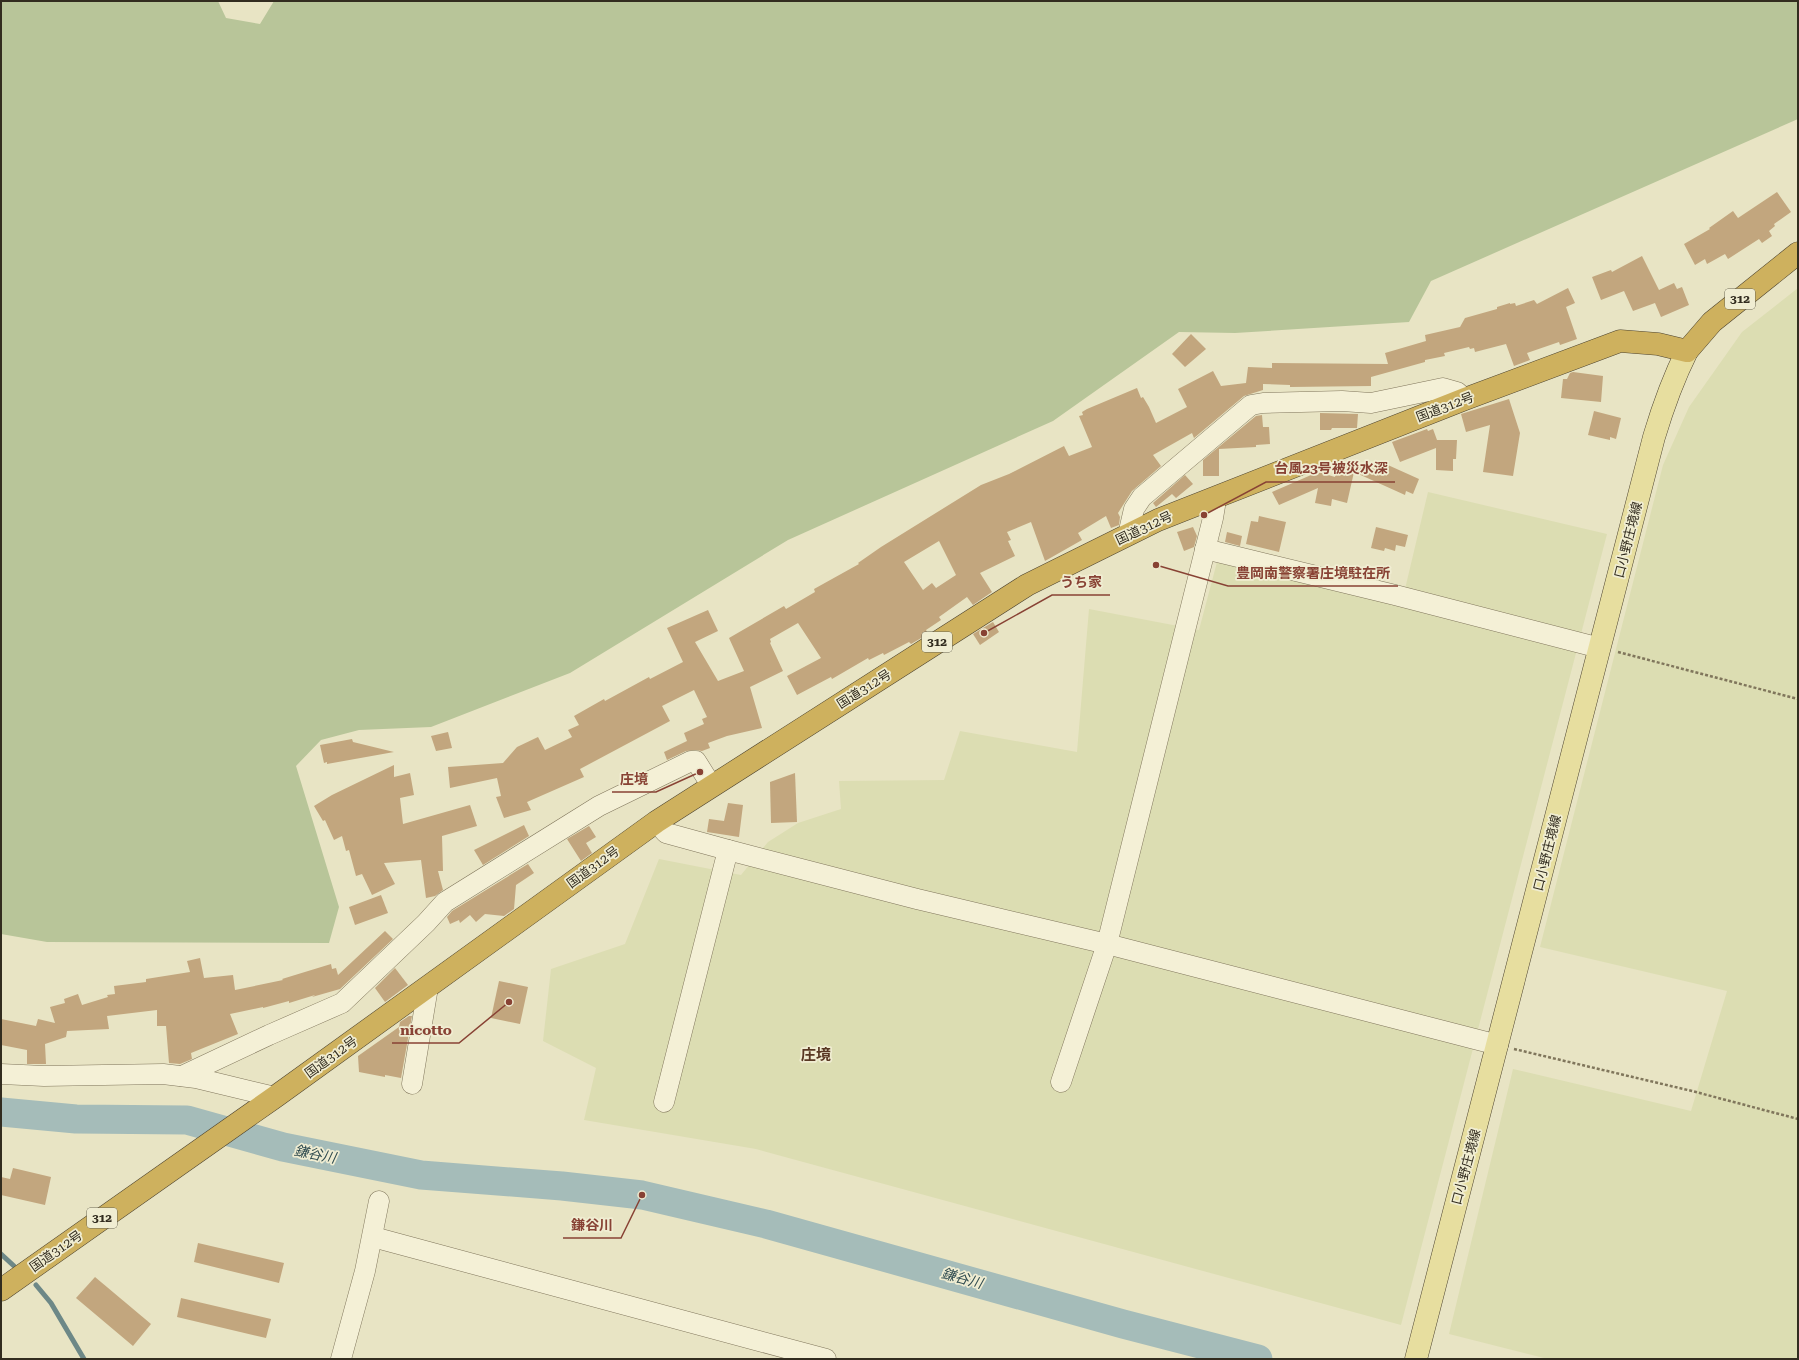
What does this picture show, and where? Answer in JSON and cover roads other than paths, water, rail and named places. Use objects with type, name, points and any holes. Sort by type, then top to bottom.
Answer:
[{"type":"highway","name":"312","points":[[1687,351],[1712,322],[1798,253]]},
{"type":"highway","name":"国道312号","points":[[1,1290],[270,1100],[656,822],[711,785],[1027,585],[1158,520],[1465,399],[1620,341],[1658,344],[1687,351]]},
{"type":"main road","name":"口小野庄境線","points":[[1417,1357],[1654,437],[1664,403],[1687,351]]},
{"type":"street","points":[[1128,535],[1134,509],[1142,497],[1251,405],[1263,403],[1371,403],[1443,388],[1457,392],[1465,399]]},
{"type":"street","points":[[1142,497],[1158,520]]},
{"type":"street","points":[[1061,1082],[1107,944],[1205,549],[1215,506],[1211,499]]},
{"type":"street","points":[[1205,549],[1394,595],[1600,648]]},
{"type":"street","points":[[182,1076],[269,1034],[342,1003],[445,902],[599,806],[696,761],[711,785]]},
{"type":"street","points":[[656,822],[666,833],[728,850],[918,899],[1107,944],[1498,1045]]},
{"type":"street","points":[[664,1102],[728,850]]},
{"type":"street","points":[[412,1084],[428,987]]},
{"type":"street","points":[[1,1074],[44,1076],[163,1074],[196,1078],[270,1100]]},
{"type":"street","points":[[341,1359],[373,1237],[379,1201]]},
{"type":"street","points":[[373,1237],[826,1359]]},
{"type":"waterway","name":"鎌谷川","points":[[1,1112],[76,1119],[187,1120],[283,1147],[421,1175],[562,1186],[642,1195],[766,1224],[1123,1324],[1258,1359]]},
{"type":"waterway","points":[[1,1254],[14,1266]]},
{"type":"waterway","points":[[36,1285],[51,1303],[84,1359]]},
{"type":"place","name":"台風23号被災水深","points":[[1204,515]]},
{"type":"place","name":"豊岡南警察署庄境駐在所","points":[[1156,565]]},
{"type":"place","name":"うち家","points":[[984,633]]},
{"type":"place","name":"庄境","points":[[700,772]]},
{"type":"place","name":"nicotto","points":[[509,1002]]},
{"type":"place","name":"鎌谷川","points":[[642,1195]]},
{"type":"district","name":"庄境","points":[[816,1055]]}]
